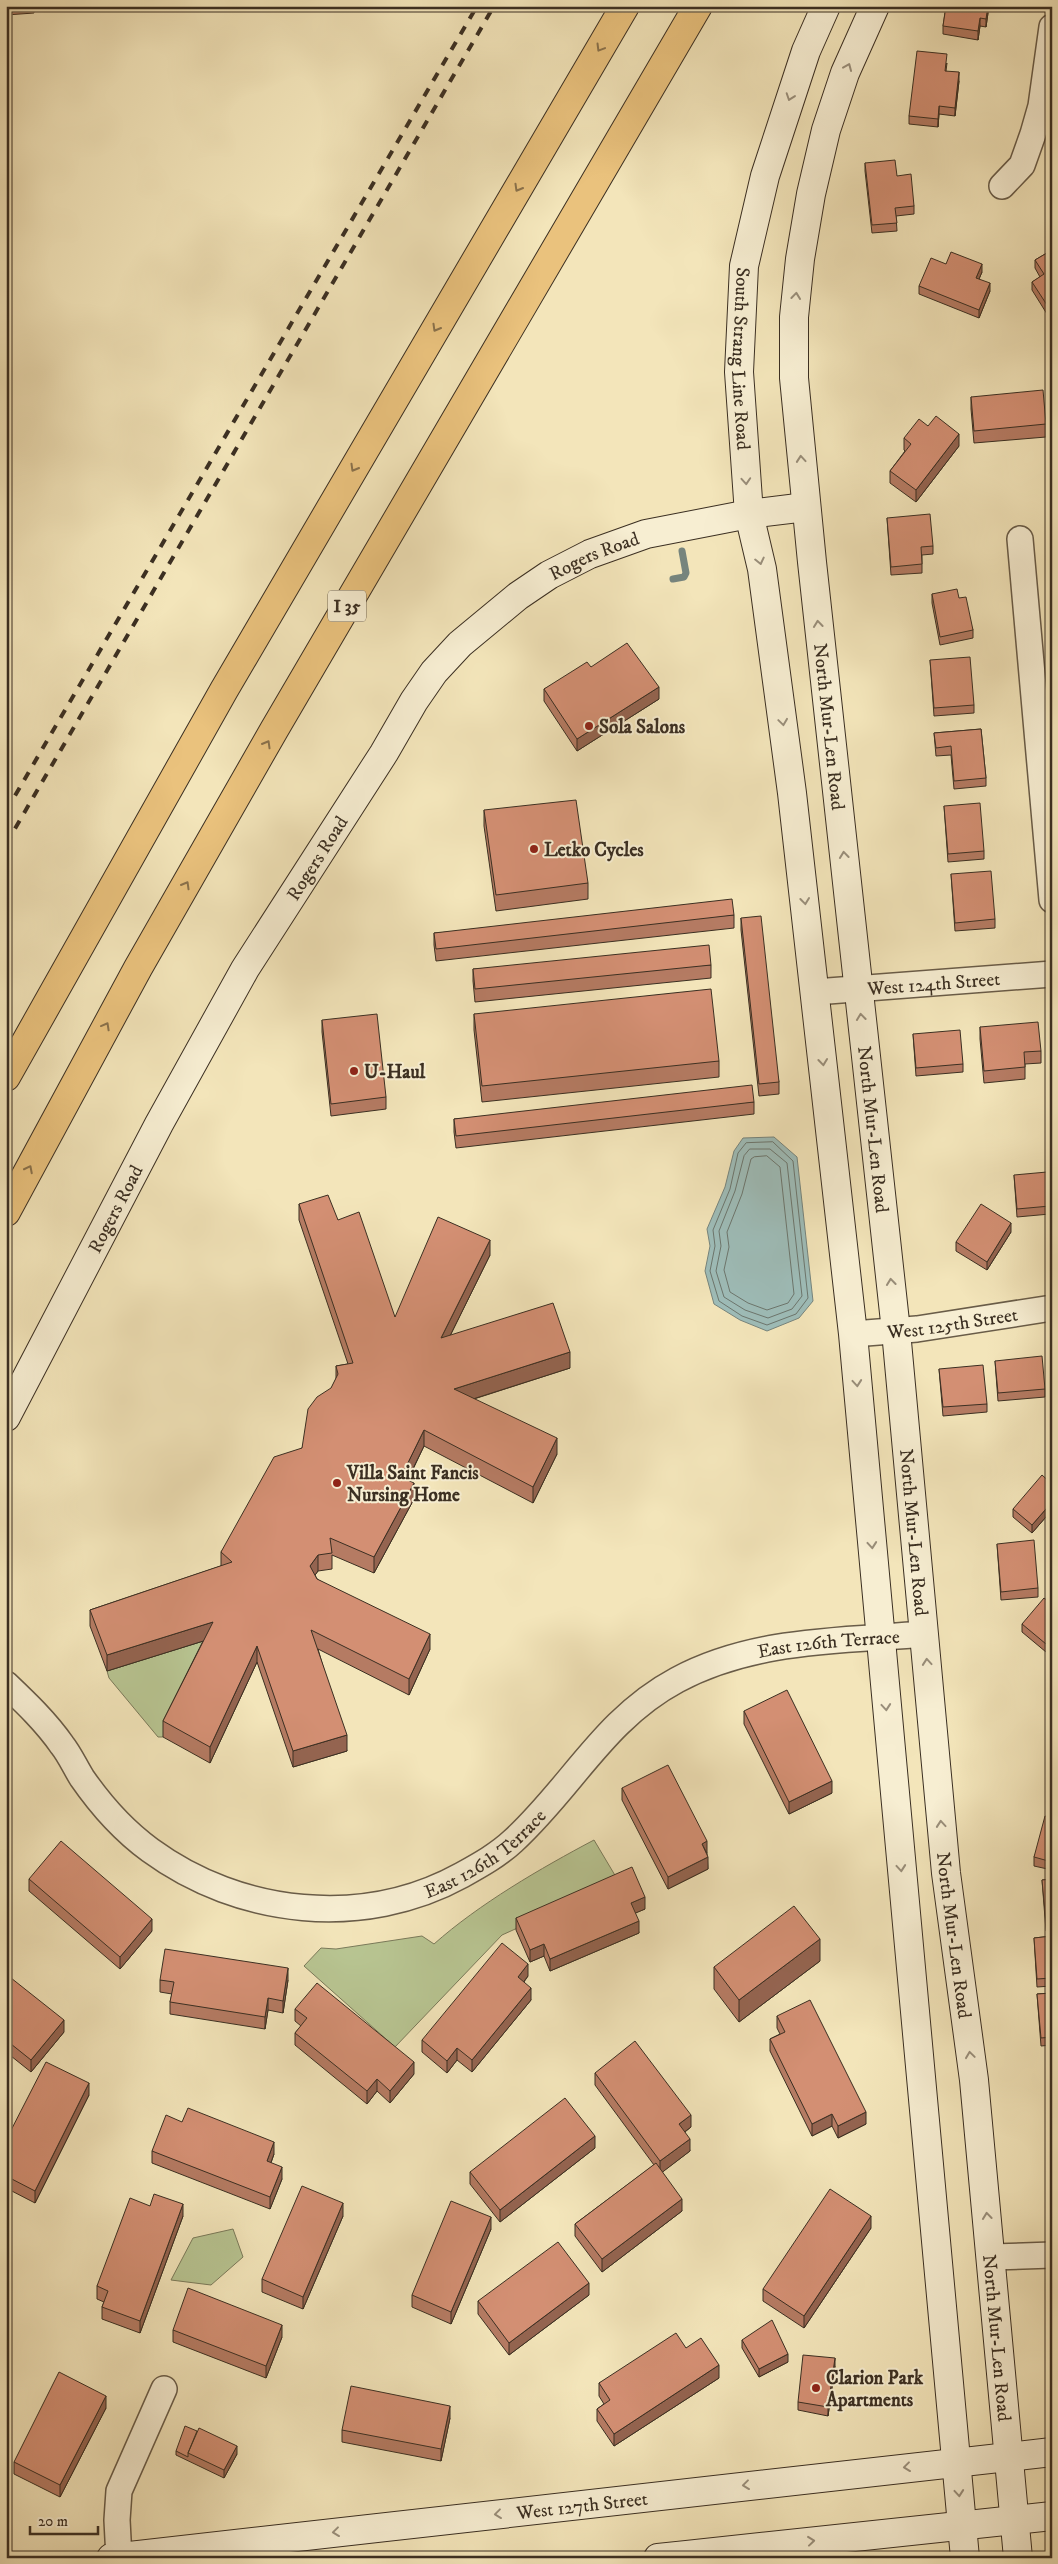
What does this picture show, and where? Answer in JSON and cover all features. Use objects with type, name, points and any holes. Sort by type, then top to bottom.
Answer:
[{"type":"highway","points":[[6,1077],[224,690],[625,6]]},
{"type":"highway","name":"I 35","points":[[6,1212],[138,968],[274,730],[698,6]]},
{"type":"main road","name":"South Strang Line Road","points":[[749,514],[739,372],[744,266],[765,176],[784,112],[806,51],[826,6]]},
{"type":"main road","points":[[806,507],[794,378],[794,316],[800,259],[811,194],[826,130],[845,73],[875,6]]},
{"type":"main road","name":"Rogers Road","points":[[6,1417],[159,1124],[244,969],[384,753],[414,701],[434,672],[460,644],[518,596],[549,575],[590,554],[646,534],[749,514],[806,507]]},
{"type":"main road","name":"North Mur-Len Road","points":[[806,507],[896,1331],[946,1873],[974,2080],[992,2257],[1018,2558]]},
{"type":"main road","points":[[749,514],[763,578],[792,793],[853,1334],[965,2558]]},
{"type":"main road","name":"West 127th Street","points":[[111,2558],[956,2461],[1052,2452]]},
{"type":"main road","points":[[658,2558],[962,2524],[1052,2516]]},
{"type":"street","points":[[1002,186],[1022,166],[1033,134],[1041,106],[1052,27]]},
{"type":"street","points":[[1020,539],[1052,900]]},
{"type":"street","name":"West 124th Street","points":[[815,992],[1052,974]]},
{"type":"street","name":"West 125th Street","points":[[853,1334],[896,1331],[1052,1308]]},
{"type":"street","name":"East 126th Terrace","points":[[6,1684],[38,1714],[53,1733],[82,1779],[124,1827],[148,1848],[196,1878],[260,1902],[289,1907],[336,1909],[367,1906],[412,1897],[442,1886],[485,1862],[511,1843],[557,1796],[603,1737],[648,1697],[676,1680],[713,1662],[773,1646],[924,1634]]},
{"type":"street","points":[[992,2257],[1052,2255]]},
{"type":"street","points":[[119,2557],[117,2520],[119,2491],[164,2389]]},
{"type":"green space","points":[[213,1638],[163,1737],[158,1737],[109,1678],[107,1671]]},
{"type":"green space","points":[[594,1840],[619,1882],[502,1935],[395,2047],[304,1966],[321,1948],[336,1949],[422,1936],[434,1944],[490,1901],[553,1862]]},
{"type":"green space","points":[[233,2229],[243,2257],[211,2285],[171,2280],[193,2238]]},
{"type":"water","points":[[774,1137],[797,1157],[813,1301],[799,1318],[767,1331],[740,1320],[714,1304],[705,1271],[710,1246],[707,1229],[725,1187],[734,1151],[743,1138]]},
{"type":"building","points":[[946,6],[988,6],[986,19],[980,18],[978,31],[943,26]]},
{"type":"building","points":[[917,51],[947,54],[945,71],[959,72],[955,108],[939,106],[938,119],[909,116]]},
{"type":"building","points":[[895,160],[897,176],[911,174],[914,206],[895,208],[897,223],[872,225],[865,163]]},
{"type":"building","points":[[1052,250],[1052,302],[1047,305],[1032,282],[1044,274],[1035,260]]},
{"type":"building","points":[[951,252],[982,264],[976,278],[990,283],[979,310],[919,286],[931,258],[946,264]]},
{"type":"building","points":[[1043,390],[1046,424],[974,431],[971,397]]},
{"type":"building","points":[[936,416],[959,434],[916,490],[890,471],[911,444],[904,438],[919,419],[928,426]]},
{"type":"building","points":[[930,514],[933,546],[921,547],[922,564],[891,567],[887,518]]},
{"type":"building","points":[[957,589],[959,598],[966,597],[973,630],[940,637],[932,594]]},
{"type":"building","name":"Sola Salons","points":[[627,643],[659,687],[577,739],[544,689],[587,662],[591,667]]},
{"type":"building","points":[[970,657],[974,705],[934,708],[930,660]]},
{"type":"building","points":[[981,729],[986,778],[954,781],[951,746],[936,748],[934,733]]},
{"type":"building","name":"Letko Cycles","points":[[576,800],[588,883],[496,895],[484,810]]},
{"type":"building","points":[[980,803],[984,851],[948,854],[944,806]]},
{"type":"building","points":[[991,871],[995,919],[955,923],[951,874]]},
{"type":"building","points":[[732,899],[734,915],[436,949],[434,933]]},
{"type":"building","points":[[761,916],[779,1082],[759,1084],[741,918]]},
{"type":"building","points":[[709,945],[711,965],[475,989],[473,969]]},
{"type":"building","points":[[711,989],[719,1061],[482,1086],[474,1014]]},
{"type":"building","name":"U-Haul","points":[[377,1014],[386,1097],[331,1104],[322,1020]]},
{"type":"building","points":[[1038,1022],[1041,1051],[1024,1052],[1025,1067],[984,1071],[980,1027]]},
{"type":"building","points":[[960,1030],[963,1064],[916,1068],[913,1034]]},
{"type":"building","points":[[752,1085],[754,1102],[456,1136],[454,1119]]},
{"type":"building","points":[[1047,1172],[1050,1206],[1017,1209],[1014,1175]]},
{"type":"building","name":"Villa Saint Fancis Nursing Home","points":[[328,1195],[338,1220],[359,1212],[395,1317],[438,1217],[490,1240],[441,1338],[553,1303],[570,1352],[454,1389],[557,1438],[533,1487],[424,1430],[401,1477],[414,1483],[374,1557],[330,1538],[332,1553],[318,1555],[310,1566],[317,1579],[430,1634],[409,1679],[311,1630],[347,1735],[293,1751],[257,1646],[210,1747],[163,1721],[213,1622],[107,1655],[90,1610],[232,1562],[221,1552],[274,1457],[302,1448],[308,1409],[317,1397],[331,1388],[338,1374],[336,1366],[353,1363],[299,1204]]},
{"type":"building","points":[[981,1204],[1011,1223],[987,1262],[956,1242]]},
{"type":"building","points":[[1042,1356],[1045,1389],[998,1393],[995,1361]]},
{"type":"building","points":[[983,1365],[987,1404],[943,1407],[939,1369]]},
{"type":"building","points":[[1042,1475],[1052,1484],[1052,1502],[1032,1525],[1013,1509]]},
{"type":"building","points":[[1034,1540],[1038,1588],[1001,1592],[997,1544]]},
{"type":"building","points":[[1044,1598],[1052,1604],[1052,1649],[1022,1624]]},
{"type":"building","points":[[787,1690],[832,1781],[789,1802],[744,1711]]},
{"type":"building","points":[[668,1765],[707,1841],[702,1844],[708,1857],[668,1877],[622,1788]]},
{"type":"building","points":[[1045,1816],[1052,1818],[1052,1862],[1034,1857]]},
{"type":"building","points":[[61,1841],[152,1919],[120,1957],[29,1879]]},
{"type":"building","points":[[632,1867],[645,1897],[631,1903],[639,1921],[550,1959],[544,1944],[530,1950],[516,1918]]},
{"type":"building","points":[[1052,1879],[1052,1922],[1046,1923],[1042,1880]]},
{"type":"building","points":[[794,1906],[820,1939],[739,2000],[714,1967]]},
{"type":"building","points":[[1052,1936],[1052,1978],[1037,1979],[1034,1938]]},
{"type":"building","points":[[502,1943],[528,1964],[518,1977],[531,1988],[472,2060],[457,2048],[447,2061],[422,2040]]},
{"type":"building","points":[[165,1949],[288,1968],[283,2001],[268,1998],[265,2017],[170,2002],[174,1982],[160,1980]]},
{"type":"building","points":[[6,1974],[64,2020],[31,2060],[6,2040]]},
{"type":"building","points":[[317,1983],[414,2062],[390,2091],[377,2079],[367,2091],[295,2033],[307,2018],[295,2009]]},
{"type":"building","points":[[1052,1993],[1052,2037],[1041,2038],[1037,1994]]},
{"type":"building","points":[[810,2000],[866,2112],[838,2126],[832,2114],[812,2124],[770,2039],[785,2032],[777,2016]]},
{"type":"building","points":[[635,2041],[691,2115],[679,2124],[690,2139],[660,2161],[595,2073]]},
{"type":"building","points":[[46,2062],[89,2083],[35,2191],[6,2176],[6,2140]]},
{"type":"building","points":[[565,2098],[595,2136],[500,2210],[470,2172]]},
{"type":"building","points":[[188,2108],[274,2142],[267,2161],[282,2167],[270,2197],[152,2151],[166,2115],[182,2122]]},
{"type":"building","points":[[656,2163],[682,2199],[602,2259],[575,2224]]},
{"type":"building","points":[[302,2186],[343,2203],[303,2297],[262,2279]]},
{"type":"building","points":[[830,2189],[871,2216],[804,2316],[763,2289]]},
{"type":"building","points":[[154,2194],[183,2204],[140,2321],[102,2307],[108,2291],[97,2286],[130,2198],[150,2206]]},
{"type":"building","points":[[451,2201],[491,2217],[451,2312],[412,2295]]},
{"type":"building","points":[[558,2242],[589,2283],[509,2343],[478,2301]]},
{"type":"building","points":[[188,2288],[282,2325],[266,2366],[173,2330]]},
{"type":"building","points":[[772,2320],[788,2354],[759,2369],[742,2340]]},
{"type":"building","points":[[676,2333],[686,2348],[701,2338],[719,2365],[614,2434],[597,2409],[610,2400],[599,2383]]},
{"type":"building","name":"Clarion Park Apartments","points":[[803,2355],[835,2358],[828,2407],[798,2402]]},
{"type":"building","points":[[59,2372],[106,2396],[60,2485],[14,2462]]},
{"type":"building","points":[[351,2386],[450,2406],[441,2449],[342,2430]]},
{"type":"building","points":[[185,2426],[197,2431],[188,2457],[176,2451]]},
{"type":"building","points":[[199,2428],[237,2446],[224,2470],[188,2453]]},
{"type":"waterway","points":[[673,579],[684,577],[686,573],[682,551]]},
{"type":"railway","points":[[6,811],[477,6]]},
{"type":"railway","points":[[6,844],[494,6]]},
{"type":"place","name":"Sola Salons","points":[[589,726]]},
{"type":"place","name":"Letko Cycles","points":[[534,849]]},
{"type":"place","name":"U-Haul","points":[[354,1071]]},
{"type":"place","name":"Villa Saint Fancis Nursing Home","points":[[337,1483]]},
{"type":"place","name":"Clarion Park Apartments","points":[[816,2388]]}]
